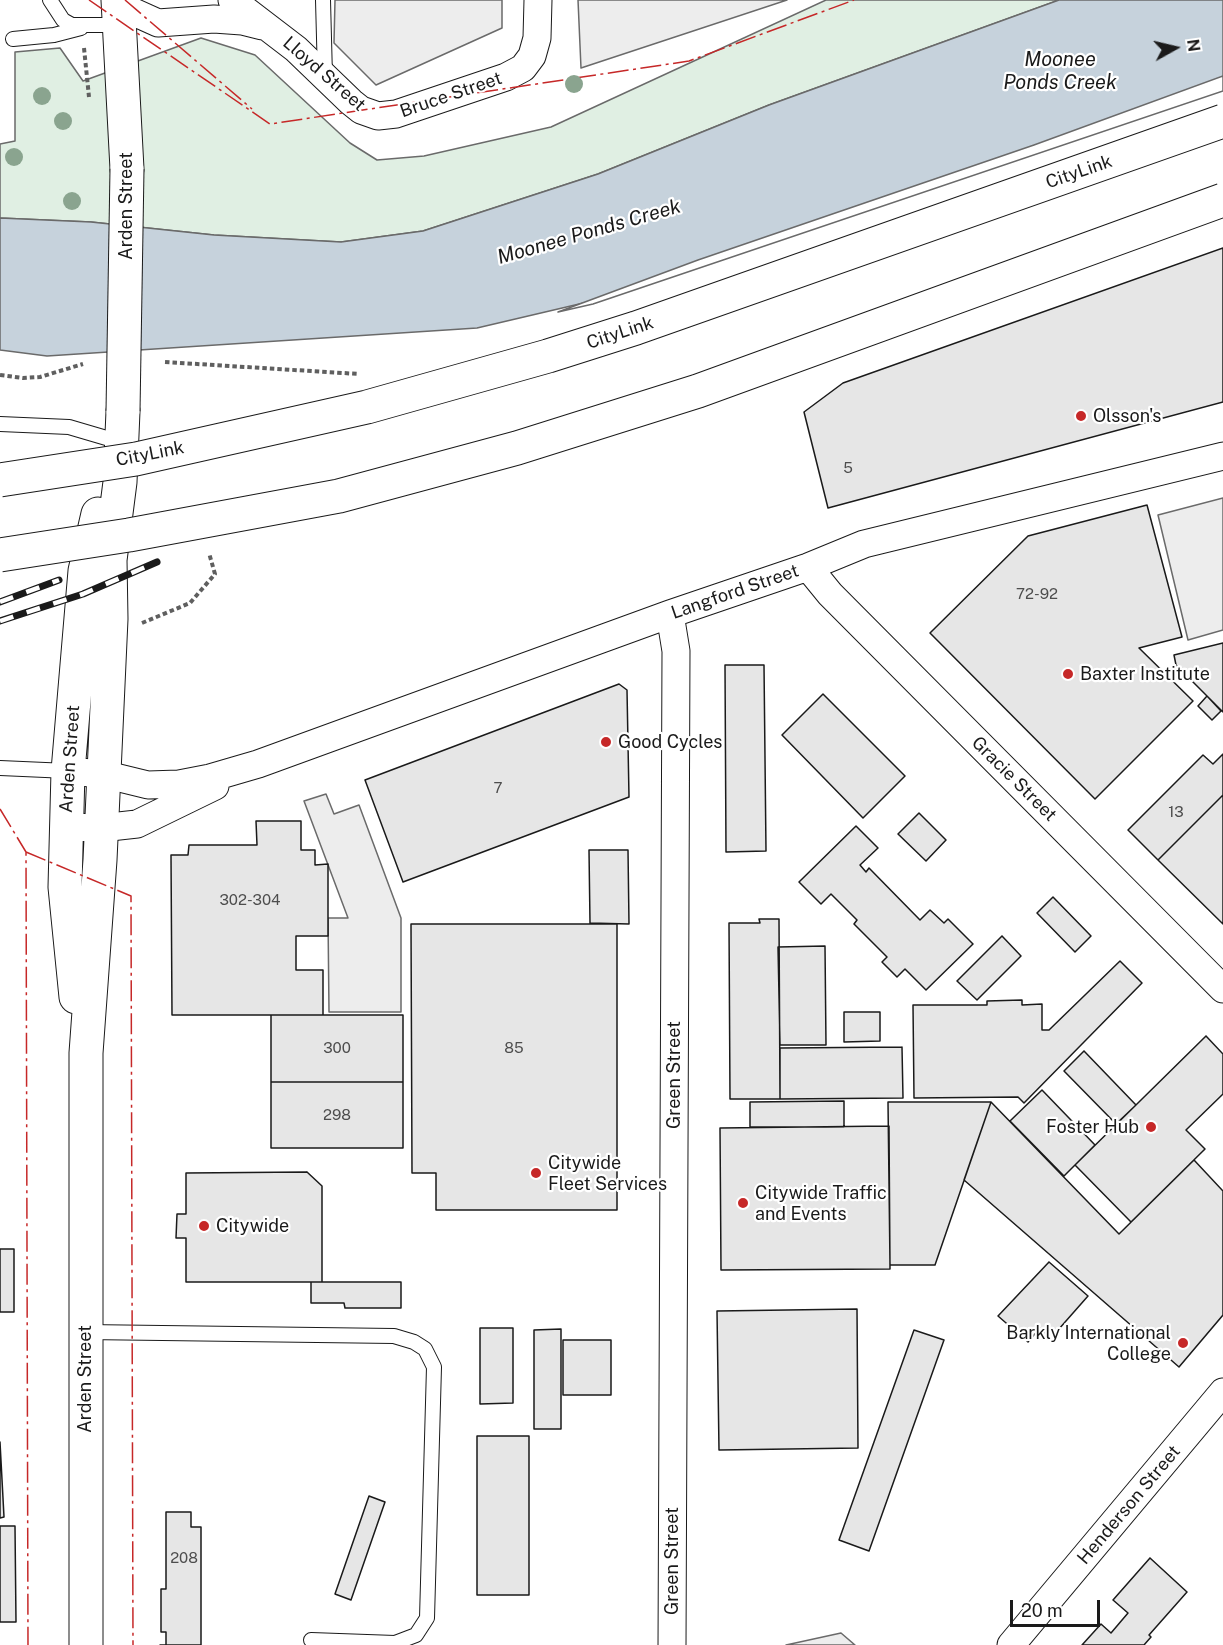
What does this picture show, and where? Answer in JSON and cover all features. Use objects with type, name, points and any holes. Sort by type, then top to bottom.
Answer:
[{"type":"main road","name":"Arden Street","points":[[86,1645],[86,1053],[101,828],[111,619],[110,560],[120,482],[122,426],[127,169],[121,7]]},
{"type":"main road","name":"CityLink","points":[[0,480],[136,459],[367,407],[548,356],[636,328],[1223,121]]},
{"type":"main road","points":[[0,555],[129,535],[339,496],[517,448],[698,392],[1223,200]]},
{"type":"main road","name":"Arden Street","points":[[85,1112],[68,920],[66,827],[68,771],[85,571],[92,535],[122,426]]},
{"type":"street","name":"Lloyd Street","points":[[232,0],[306,57],[361,110],[378,116]]},
{"type":"street","name":"Bruce Street","points":[[378,116],[396,114],[506,77],[524,68],[532,56],[537,38],[538,0]]},
{"type":"street","name":"Lloyd Street","points":[[121,7],[158,23],[228,19],[256,24],[272,30]]},
{"type":"street","name":"Langford Street","points":[[68,771],[103,774],[148,785],[179,784],[258,764],[670,614],[807,567],[864,544],[1223,456]]},
{"type":"street","name":"Gracie Street","points":[[807,567],[830,594],[1223,988]]},
{"type":"street","name":"Green Street","points":[[670,614],[676,651],[672,1645]]},
{"type":"street","name":"Langford Street","points":[[66,827],[101,828],[146,821],[258,764]]},
{"type":"street","name":"Henderson Street","points":[[1011,1645],[1223,1392]]},
{"type":"lane","points":[[51,0],[63,20],[83,27]]},
{"type":"lane","points":[[323,0],[325,77]]},
{"type":"lane","points":[[13,39],[54,35],[83,27],[121,7]]},
{"type":"lane","points":[[0,424],[69,427],[122,426]]},
{"type":"lane","points":[[0,768],[68,771]]},
{"type":"lane","points":[[85,1332],[394,1336],[414,1342],[425,1349],[434,1367],[427,1618],[416,1635],[395,1643],[311,1640]]},
{"type":"path","points":[[83,27],[90,102]]},
{"type":"path","points":[[0,375],[23,378],[40,376],[83,364]]},
{"type":"green space","points":[[826,0],[1059,0],[769,105],[598,174],[423,231],[341,242],[214,235],[91,222],[0,218],[0,144],[15,141],[15,52],[60,48],[83,81],[201,38],[255,55],[350,143],[377,160],[424,156],[551,127]]},
{"type":"shaded area","points":[[335,0],[502,0],[502,28],[376,85],[334,43]]},
{"type":"shaded area","points":[[578,0],[787,0],[581,68]]},
{"type":"shaded area","points":[[1223,498],[1223,630],[1188,640],[1158,515]]},
{"type":"shaded area","points":[[326,794],[334,814],[359,805],[401,918],[401,1012],[329,1012],[328,918],[348,918],[304,801]]},
{"type":"shaded area","points":[[841,1633],[855,1645],[786,1645]]},
{"type":"water","name":"Moonee Ponds Creek","points":[[1059,0],[1223,0],[1223,87],[592,301],[477,328],[47,356],[0,350],[0,218],[91,222],[214,235],[341,242],[423,231],[598,174],[769,105]]},
{"type":"pier","points":[[1223,76],[1223,91],[593,304],[558,312],[698,260],[1034,145]]},
{"type":"building","points":[[1223,248],[1223,402],[828,508],[804,412],[843,383]]},
{"type":"building","name":"Baxter Institute","points":[[1147,505],[1182,637],[1139,648],[1193,701],[1095,799],[930,633],[1028,536]]},
{"type":"building","points":[[1223,643],[1223,712],[1176,665],[1174,655]]},
{"type":"building","points":[[725,665],[764,665],[766,851],[726,852]]},
{"type":"building","points":[[619,684],[627,690],[629,797],[403,882],[365,780]]},
{"type":"building","points":[[823,694],[905,776],[863,818],[782,735]]},
{"type":"building","points":[[1207,696],[1221,711],[1212,720],[1198,706]]},
{"type":"building","points":[[1223,754],[1223,795],[1158,860],[1128,830],[1203,755],[1213,764]]},
{"type":"building","points":[[1223,795],[1223,924],[1158,860]]},
{"type":"building","points":[[919,813],[946,840],[926,861],[898,834]]},
{"type":"building","points":[[256,821],[301,821],[301,850],[315,850],[315,865],[328,864],[328,936],[296,936],[296,970],[323,970],[323,1015],[172,1015],[171,855],[188,855],[189,845],[257,845]]},
{"type":"building","points":[[856,826],[878,848],[860,865],[866,872],[869,868],[920,920],[930,910],[944,923],[948,919],[973,944],[926,990],[905,969],[897,977],[882,962],[887,957],[854,924],[857,920],[831,894],[821,904],[799,882]]},
{"type":"building","points":[[589,850],[628,850],[629,924],[590,923]]},
{"type":"building","points":[[1053,897],[1091,936],[1075,952],[1037,913]]},
{"type":"building","points":[[759,919],[779,919],[780,1099],[730,1099],[729,923],[760,923]]},
{"type":"building","points":[[411,924],[617,924],[617,1210],[436,1210],[436,1173],[412,1173]]},
{"type":"building","points":[[1002,936],[1021,956],[977,1000],[957,981]]},
{"type":"building","points":[[825,946],[826,1045],[780,1045],[778,947]]},
{"type":"building","points":[[1120,961],[1142,983],[1024,1103],[1018,1097],[914,1098],[913,1005],[987,1005],[987,1001],[1022,1000],[1022,1005],[1042,1004],[1042,1030],[1049,1030]]},
{"type":"building","points":[[844,1012],[880,1012],[880,1041],[844,1042]]},
{"type":"building","points":[[271,1015],[403,1015],[403,1082],[271,1082]]},
{"type":"building","name":"Foster Hub","points":[[1206,1036],[1223,1054],[1223,1094],[1186,1130],[1205,1149],[1131,1222],[1075,1165]]},
{"type":"building","points":[[902,1047],[903,1098],[780,1099],[780,1048]]},
{"type":"building","points":[[1084,1051],[1136,1105],[1116,1124],[1064,1071]]},
{"type":"building","points":[[271,1082],[403,1082],[403,1148],[271,1148]]},
{"type":"building","points":[[1042,1090],[1095,1145],[1064,1176],[1010,1121]]},
{"type":"building","points":[[844,1101],[844,1127],[750,1127],[750,1102]]},
{"type":"building","points":[[888,1102],[991,1102],[935,1265],[890,1265]]},
{"type":"building","points":[[991,1102],[1119,1234],[1194,1160],[1223,1191],[1223,1315],[1179,1367],[964,1180]]},
{"type":"building","points":[[889,1126],[890,1269],[721,1270],[720,1128]]},
{"type":"building","points":[[307,1172],[322,1186],[322,1282],[186,1282],[186,1238],[176,1238],[177,1214],[186,1214],[186,1173]]},
{"type":"building","points":[[0,1249],[14,1249],[14,1312],[0,1312]]},
{"type":"building","points":[[1049,1262],[1088,1296],[1051,1338],[1040,1328],[1028,1342],[998,1316]]},
{"type":"building","points":[[311,1282],[401,1282],[401,1308],[345,1308],[344,1303],[311,1303]]},
{"type":"building","points":[[857,1309],[858,1448],[719,1450],[717,1311]]},
{"type":"building","points":[[480,1328],[513,1328],[513,1403],[480,1404]]},
{"type":"building","points":[[561,1329],[561,1429],[534,1429],[534,1330]]},
{"type":"building","points":[[914,1330],[944,1340],[869,1551],[839,1540]]},
{"type":"building","points":[[563,1340],[611,1340],[611,1395],[563,1395]]},
{"type":"building","points":[[477,1436],[529,1436],[529,1595],[477,1595]]},
{"type":"building","points":[[0,1442],[4,1517],[0,1518]]},
{"type":"building","points":[[369,1496],[385,1502],[351,1600],[335,1594]]},
{"type":"building","points":[[166,1512],[191,1512],[191,1527],[201,1527],[201,1645],[166,1645],[166,1632],[161,1632],[161,1589],[166,1589]]},
{"type":"building","points":[[0,1526],[15,1526],[16,1622],[0,1622]]},
{"type":"building","points":[[1150,1558],[1187,1592],[1149,1635],[1151,1637],[1144,1645],[1082,1645],[1101,1624],[1111,1633],[1128,1613],[1113,1600]]},
{"type":"railway","points":[[0,621],[83,594],[157,562]]},
{"type":"railway","points":[[0,602],[59,580]]},
{"type":"power","points":[[89,0],[270,124],[689,61],[854,0]]},
{"type":"power","points":[[125,0],[252,109]]},
{"type":"power","points":[[0,809],[26,852],[28,1645]]},
{"type":"power","points":[[26,852],[131,896],[133,1645]]},
{"type":"place","name":"Olsson's","points":[[1081,416]]},
{"type":"place","name":"Baxter Institute","points":[[1068,674]]},
{"type":"place","name":"Good Cycles","points":[[606,742]]},
{"type":"place","name":"Foster Hub","points":[[1151,1127]]},
{"type":"place","name":"Citywide Fleet Services","points":[[536,1173]]},
{"type":"place","name":"Citywide Traffic and Events","points":[[743,1203]]},
{"type":"place","name":"Citywide","points":[[204,1226]]},
{"type":"place","name":"Barkly International College","points":[[1183,1343]]}]
